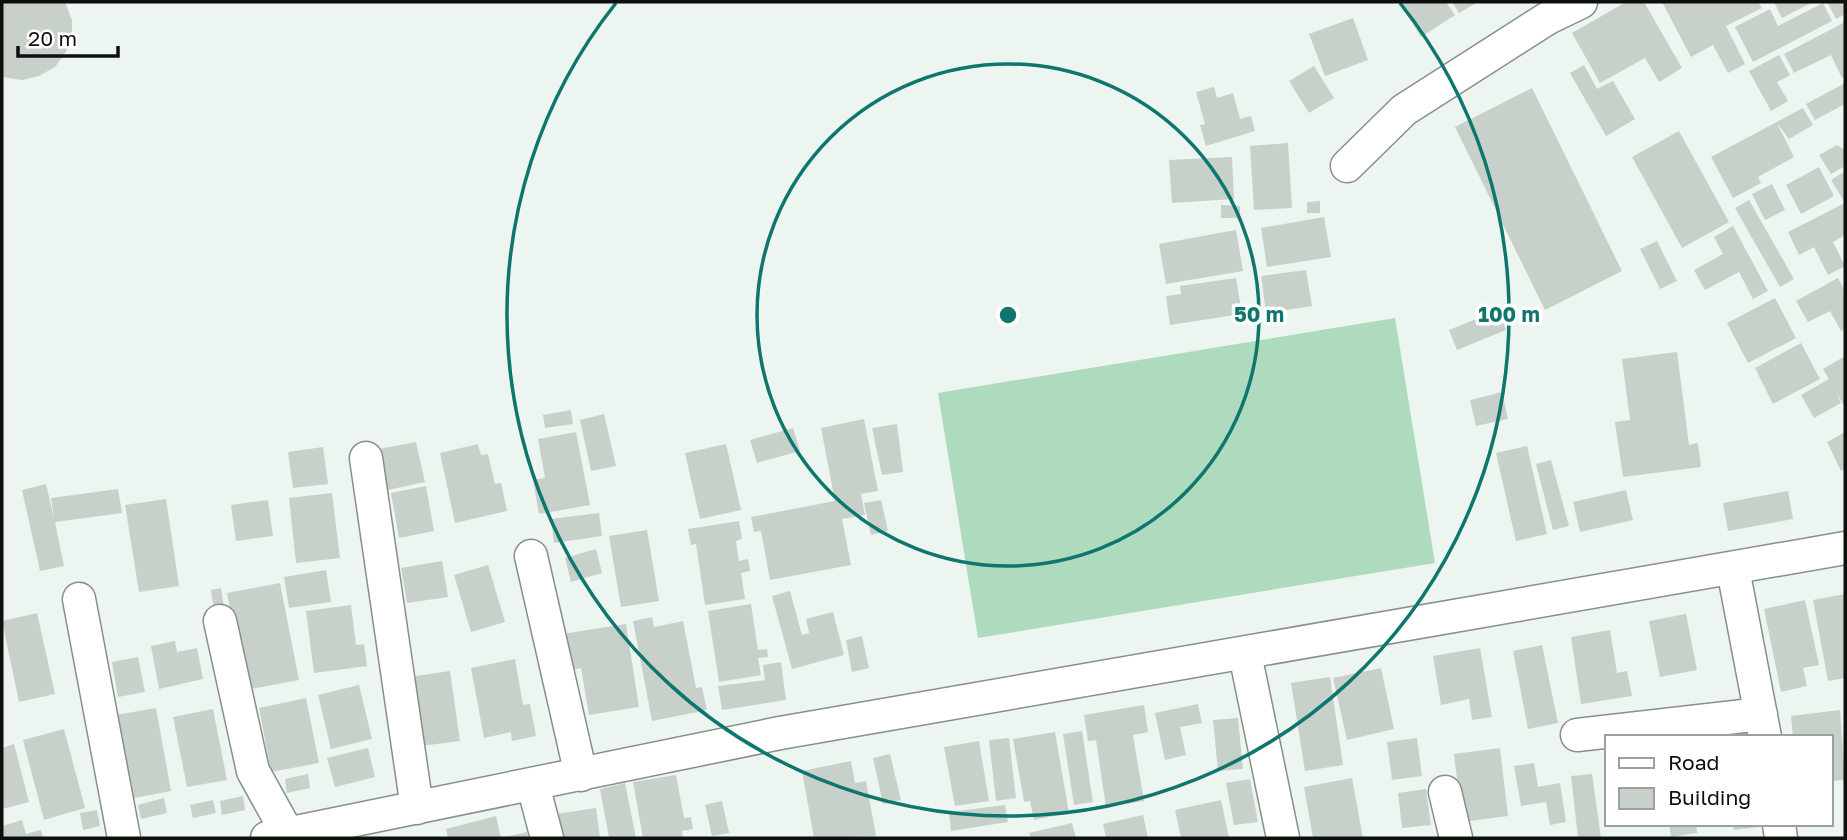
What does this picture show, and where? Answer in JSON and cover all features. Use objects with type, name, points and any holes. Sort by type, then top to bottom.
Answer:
[{"type":"street","points":[[1348,166],[1404,110],[1543,10],[1581,2]]},
{"type":"street","points":[[366,458],[418,808]]},
{"type":"street","points":[[220,621],[253,771],[282,837],[780,733],[1845,548]]},
{"type":"street","points":[[531,555],[581,775]]},
{"type":"street","points":[[1577,735],[1763,726],[1733,569]]},
{"type":"street","points":[[79,599],[124,838]]},
{"type":"street","points":[[1245,654],[1283,838]]},
{"type":"street","points":[[533,785],[547,838]]},
{"type":"street","points":[[1445,792],[1456,838]]},
{"type":"green space","points":[[1395,318],[1435,563],[978,638],[938,393]]},
{"type":"building","points":[[2,2],[65,2],[72,20],[72,37],[66,52],[55,67],[39,76],[22,80],[2,77]]},
{"type":"building","points":[[1399,2],[1446,2],[1455,15],[1421,37]]},
{"type":"building","points":[[1452,2],[1478,2],[1459,13]]},
{"type":"building","points":[[1626,2],[1644,2],[1682,68],[1659,82],[1645,58],[1600,83],[1572,33]]},
{"type":"building","points":[[1662,2],[1758,2],[1762,8],[1726,26],[1745,64],[1728,73],[1713,45],[1691,57]]},
{"type":"building","points":[[1774,2],[1813,2],[1782,18]]},
{"type":"building","points":[[1827,2],[1845,2],[1845,14],[1836,19]]},
{"type":"building","points":[[1823,3],[1832,21],[1753,62],[1735,27],[1770,9],[1778,26]]},
{"type":"building","points":[[1353,18],[1368,60],[1325,76],[1309,34]]},
{"type":"building","points":[[1845,22],[1845,76],[1842,78],[1831,55],[1794,73],[1784,54]]},
{"type":"building","points":[[1779,55],[1790,75],[1777,82],[1788,101],[1771,111],[1749,71]]},
{"type":"building","points":[[1584,65],[1597,89],[1613,81],[1635,119],[1606,136],[1570,73]]},
{"type":"building","points":[[1314,66],[1334,98],[1309,113],[1289,81]]},
{"type":"building","points":[[1845,83],[1845,104],[1815,120],[1806,104]]},
{"type":"building","points":[[1214,87],[1217,98],[1233,93],[1240,119],[1251,116],[1255,131],[1206,146],[1200,125],[1205,124],[1196,92]]},
{"type":"building","points":[[1532,88],[1622,271],[1545,310],[1455,127]]},
{"type":"building","points":[[1803,108],[1813,125],[1789,139],[1777,123],[1794,157],[1758,177],[1761,183],[1733,198],[1711,157]]},
{"type":"building","points":[[1679,131],[1729,222],[1682,248],[1632,157]]},
{"type":"building","points":[[1288,143],[1292,208],[1254,210],[1250,146]]},
{"type":"building","points":[[1837,145],[1845,150],[1845,166],[1831,174],[1819,155]]},
{"type":"building","points":[[1232,157],[1234,199],[1172,203],[1169,160]]},
{"type":"building","points":[[1819,167],[1834,196],[1801,214],[1786,185]]},
{"type":"building","points":[[1845,171],[1845,203],[1831,180]]},
{"type":"building","points":[[1772,184],[1785,210],[1765,220],[1752,194]]},
{"type":"building","points":[[1749,200],[1794,279],[1780,287],[1735,208]]},
{"type":"building","points":[[1320,201],[1320,213],[1307,213],[1307,202]]},
{"type":"building","points":[[1845,203],[1845,235],[1833,242],[1845,266],[1828,275],[1814,247],[1799,255],[1788,232]]},
{"type":"building","points":[[1221,205],[1240,206],[1240,218],[1221,218]]},
{"type":"building","points":[[1324,217],[1331,257],[1267,267],[1261,228]]},
{"type":"building","points":[[1733,226],[1768,291],[1753,299],[1739,272],[1705,290],[1694,270],[1723,254],[1714,237]]},
{"type":"building","points":[[1236,230],[1243,271],[1166,284],[1159,244]]},
{"type":"building","points":[[1657,241],[1677,281],[1660,289],[1640,249]]},
{"type":"building","points":[[1306,270],[1312,306],[1266,313],[1261,276]]},
{"type":"building","points":[[1236,278],[1242,314],[1170,325],[1166,296],[1181,294],[1180,286]]},
{"type":"building","points":[[1838,278],[1845,291],[1845,329],[1841,331],[1830,311],[1808,322],[1796,301]]},
{"type":"building","points":[[1775,298],[1796,338],[1748,363],[1727,323]]},
{"type":"building","points":[[1498,310],[1506,330],[1457,350],[1449,330]]},
{"type":"building","points":[[1801,343],[1820,379],[1773,404],[1755,368]]},
{"type":"building","points":[[1677,352],[1689,445],[1698,443],[1701,467],[1623,477],[1615,422],[1630,420],[1622,359]]},
{"type":"building","points":[[1845,356],[1845,407],[1836,392],[1841,403],[1814,418],[1801,395],[1829,379],[1823,369]]},
{"type":"building","points":[[1502,392],[1508,419],[1476,426],[1470,400]]},
{"type":"building","points":[[571,410],[573,424],[545,428],[543,415]]},
{"type":"building","points":[[604,414],[616,466],[591,471],[580,420]]},
{"type":"building","points":[[864,419],[878,491],[861,494],[865,515],[842,519],[851,565],[770,580],[761,531],[754,532],[751,517],[835,501],[821,428]]},
{"type":"building","points":[[897,424],[903,472],[882,475],[872,428]]},
{"type":"building","points":[[793,428],[800,451],[757,463],[750,440]]},
{"type":"building","points":[[576,432],[590,505],[539,514],[533,480],[545,478],[538,439]]},
{"type":"building","points":[[1845,432],[1845,469],[1841,471],[1827,442]]},
{"type":"building","points":[[416,442],[425,482],[388,490],[379,449]]},
{"type":"building","points":[[478,444],[481,455],[488,454],[495,484],[501,483],[507,511],[455,523],[440,453]]},
{"type":"building","points":[[726,444],[741,510],[700,519],[685,453]]},
{"type":"building","points":[[1527,446],[1547,534],[1516,541],[1496,453]]},
{"type":"building","points":[[323,447],[328,484],[293,488],[288,452]]},
{"type":"building","points":[[1551,460],[1569,526],[1553,530],[1536,464]]},
{"type":"building","points":[[46,484],[54,519],[51,498],[118,489],[122,513],[55,522],[64,566],[40,571],[22,490]]},
{"type":"building","points":[[426,486],[434,531],[399,538],[391,493]]},
{"type":"building","points":[[1626,490],[1633,520],[1580,532],[1573,502]]},
{"type":"building","points":[[1788,491],[1793,519],[1728,531],[1723,503]]},
{"type":"building","points":[[332,493],[340,558],[296,563],[289,498]]},
{"type":"building","points":[[166,499],[179,586],[139,592],[125,505]]},
{"type":"building","points":[[268,500],[273,536],[236,541],[231,505]]},
{"type":"building","points":[[881,500],[888,531],[871,535],[864,503]]},
{"type":"building","points":[[599,513],[602,536],[554,543],[551,519]]},
{"type":"building","points":[[739,521],[742,539],[736,541],[739,561],[748,559],[750,571],[741,573],[745,599],[705,605],[696,544],[691,545],[688,529]]},
{"type":"building","points":[[647,530],[659,601],[621,607],[609,536]]},
{"type":"building","points":[[596,549],[602,573],[571,582],[565,558]]},
{"type":"building","points":[[442,561],[448,597],[407,603],[401,568]]},
{"type":"building","points":[[488,565],[505,622],[471,632],[454,575]]},
{"type":"building","points":[[326,570],[331,602],[289,608],[284,577]]},
{"type":"building","points":[[280,583],[299,680],[246,690],[227,593]]},
{"type":"building","points":[[221,588],[224,608],[214,610],[211,590]]},
{"type":"building","points":[[790,591],[802,635],[809,633],[806,619],[833,612],[844,655],[792,669],[772,596]]},
{"type":"building","points":[[1845,594],[1845,678],[1828,681],[1813,600]]},
{"type":"building","points":[[1805,600],[1819,665],[1803,668],[1807,686],[1781,692],[1764,609]]},
{"type":"building","points":[[751,604],[758,650],[767,649],[768,657],[758,658],[761,675],[719,682],[708,611]]},
{"type":"building","points":[[351,605],[356,645],[364,644],[367,666],[314,673],[306,611]]},
{"type":"building","points":[[37,613],[55,694],[19,702],[2,621]]},
{"type":"building","points":[[1686,614],[1697,670],[1660,677],[1649,621]]},
{"type":"building","points":[[652,617],[654,627],[683,621],[696,688],[702,687],[707,710],[652,721],[633,621]]},
{"type":"building","points":[[626,624],[639,707],[589,715],[581,668],[572,670],[570,658],[560,660],[556,635]]},
{"type":"building","points":[[1610,630],[1617,673],[1627,671],[1632,696],[1581,704],[1571,637]]},
{"type":"building","points":[[862,636],[869,668],[852,672],[846,640]]},
{"type":"building","points":[[175,641],[177,652],[197,648],[203,679],[159,689],[151,646]]},
{"type":"building","points":[[1542,645],[1558,723],[1528,729],[1513,651]]},
{"type":"building","points":[[1480,648],[1492,717],[1472,720],[1469,699],[1441,705],[1433,656]]},
{"type":"building","points":[[138,657],[145,692],[118,697],[112,662]]},
{"type":"building","points":[[515,659],[523,705],[530,704],[536,736],[512,741],[511,732],[484,738],[471,668]]},
{"type":"building","points":[[781,662],[786,700],[722,710],[718,686],[765,680],[763,665]]},
{"type":"building","points":[[1381,668],[1394,729],[1347,740],[1333,678]]},
{"type":"building","points":[[450,671],[460,741],[413,747],[403,678]]},
{"type":"building","points":[[1330,677],[1343,765],[1305,771],[1291,683]]},
{"type":"building","points":[[359,685],[372,739],[331,749],[318,695]]},
{"type":"building","points":[[306,698],[319,763],[271,772],[259,708]]},
{"type":"building","points":[[1198,704],[1202,723],[1180,727],[1186,755],[1165,760],[1155,713]]},
{"type":"building","points":[[1144,705],[1148,732],[1133,735],[1144,801],[1106,807],[1096,740],[1088,741],[1084,715]]},
{"type":"building","points":[[156,708],[171,791],[124,800],[110,716]]},
{"type":"building","points":[[213,709],[227,780],[187,787],[173,717]]},
{"type":"building","points":[[1840,710],[1845,780],[1833,781],[1833,735],[1793,735],[1791,716]]},
{"type":"building","points":[[1238,718],[1243,769],[1218,771],[1213,720]]},
{"type":"building","points":[[1748,728],[1749,735],[1724,735],[1723,731]]},
{"type":"building","points":[[64,729],[85,808],[44,820],[23,740]]},
{"type":"building","points":[[1082,731],[1093,802],[1074,805],[1063,734]]},
{"type":"building","points":[[1055,732],[1069,813],[1034,820],[1030,801],[1024,802],[1013,739]]},
{"type":"building","points":[[1009,738],[1016,798],[996,801],[989,740]]},
{"type":"building","points":[[1417,738],[1422,776],[1392,780],[1387,742]]},
{"type":"building","points":[[979,741],[989,801],[955,806],[944,747]]},
{"type":"building","points":[[14,744],[29,802],[2,809],[2,748]]},
{"type":"building","points":[[368,748],[375,777],[335,787],[327,758]]},
{"type":"building","points":[[1500,748],[1508,816],[1462,822],[1454,754]]},
{"type":"building","points":[[890,754],[901,800],[883,804],[873,758]]},
{"type":"building","points":[[851,761],[855,783],[866,781],[876,836],[814,838],[802,771]]},
{"type":"building","points":[[1534,763],[1538,787],[1560,783],[1566,822],[1550,825],[1546,802],[1521,806],[1514,766]]},
{"type":"building","points":[[308,774],[310,788],[287,793],[285,779]]},
{"type":"building","points":[[1592,774],[1601,838],[1578,838],[1571,776]]},
{"type":"building","points":[[676,775],[684,818],[691,817],[693,829],[682,831],[683,838],[643,838],[633,782]]},
{"type":"building","points":[[1352,778],[1363,838],[1313,838],[1304,787]]},
{"type":"building","points":[[1250,779],[1258,822],[1234,825],[1226,783]]},
{"type":"building","points":[[625,783],[636,838],[609,838],[600,789]]},
{"type":"building","points":[[1426,789],[1431,825],[1402,828],[1398,793]]},
{"type":"building","points":[[243,796],[245,810],[222,815],[220,801]]},
{"type":"building","points":[[164,798],[167,813],[141,819],[138,805]]},
{"type":"building","points":[[213,800],[216,813],[193,818],[190,805]]},
{"type":"building","points":[[1221,800],[1229,838],[1181,838],[1175,810]]},
{"type":"building","points":[[722,801],[729,833],[712,836],[705,805]]},
{"type":"building","points":[[1005,805],[1008,822],[951,831],[949,812]]},
{"type":"building","points":[[596,808],[600,838],[560,838],[556,814]]},
{"type":"building","points":[[97,810],[100,826],[83,830],[80,813]]},
{"type":"building","points":[[1143,815],[1148,838],[1106,838],[1103,824]]},
{"type":"building","points":[[496,816],[501,838],[448,838],[446,829]]},
{"type":"building","points":[[22,820],[26,834],[41,830],[43,838],[2,838],[2,826]]},
{"type":"building","points":[[1072,823],[1076,838],[1031,838],[1029,833]]},
{"type":"building","points":[[1669,826],[1696,826],[1697,833],[1671,837]]},
{"type":"building","points":[[1733,826],[1758,826],[1758,827],[1734,830]]},
{"type":"building","points":[[527,832],[529,838],[506,838],[506,837]]}]
